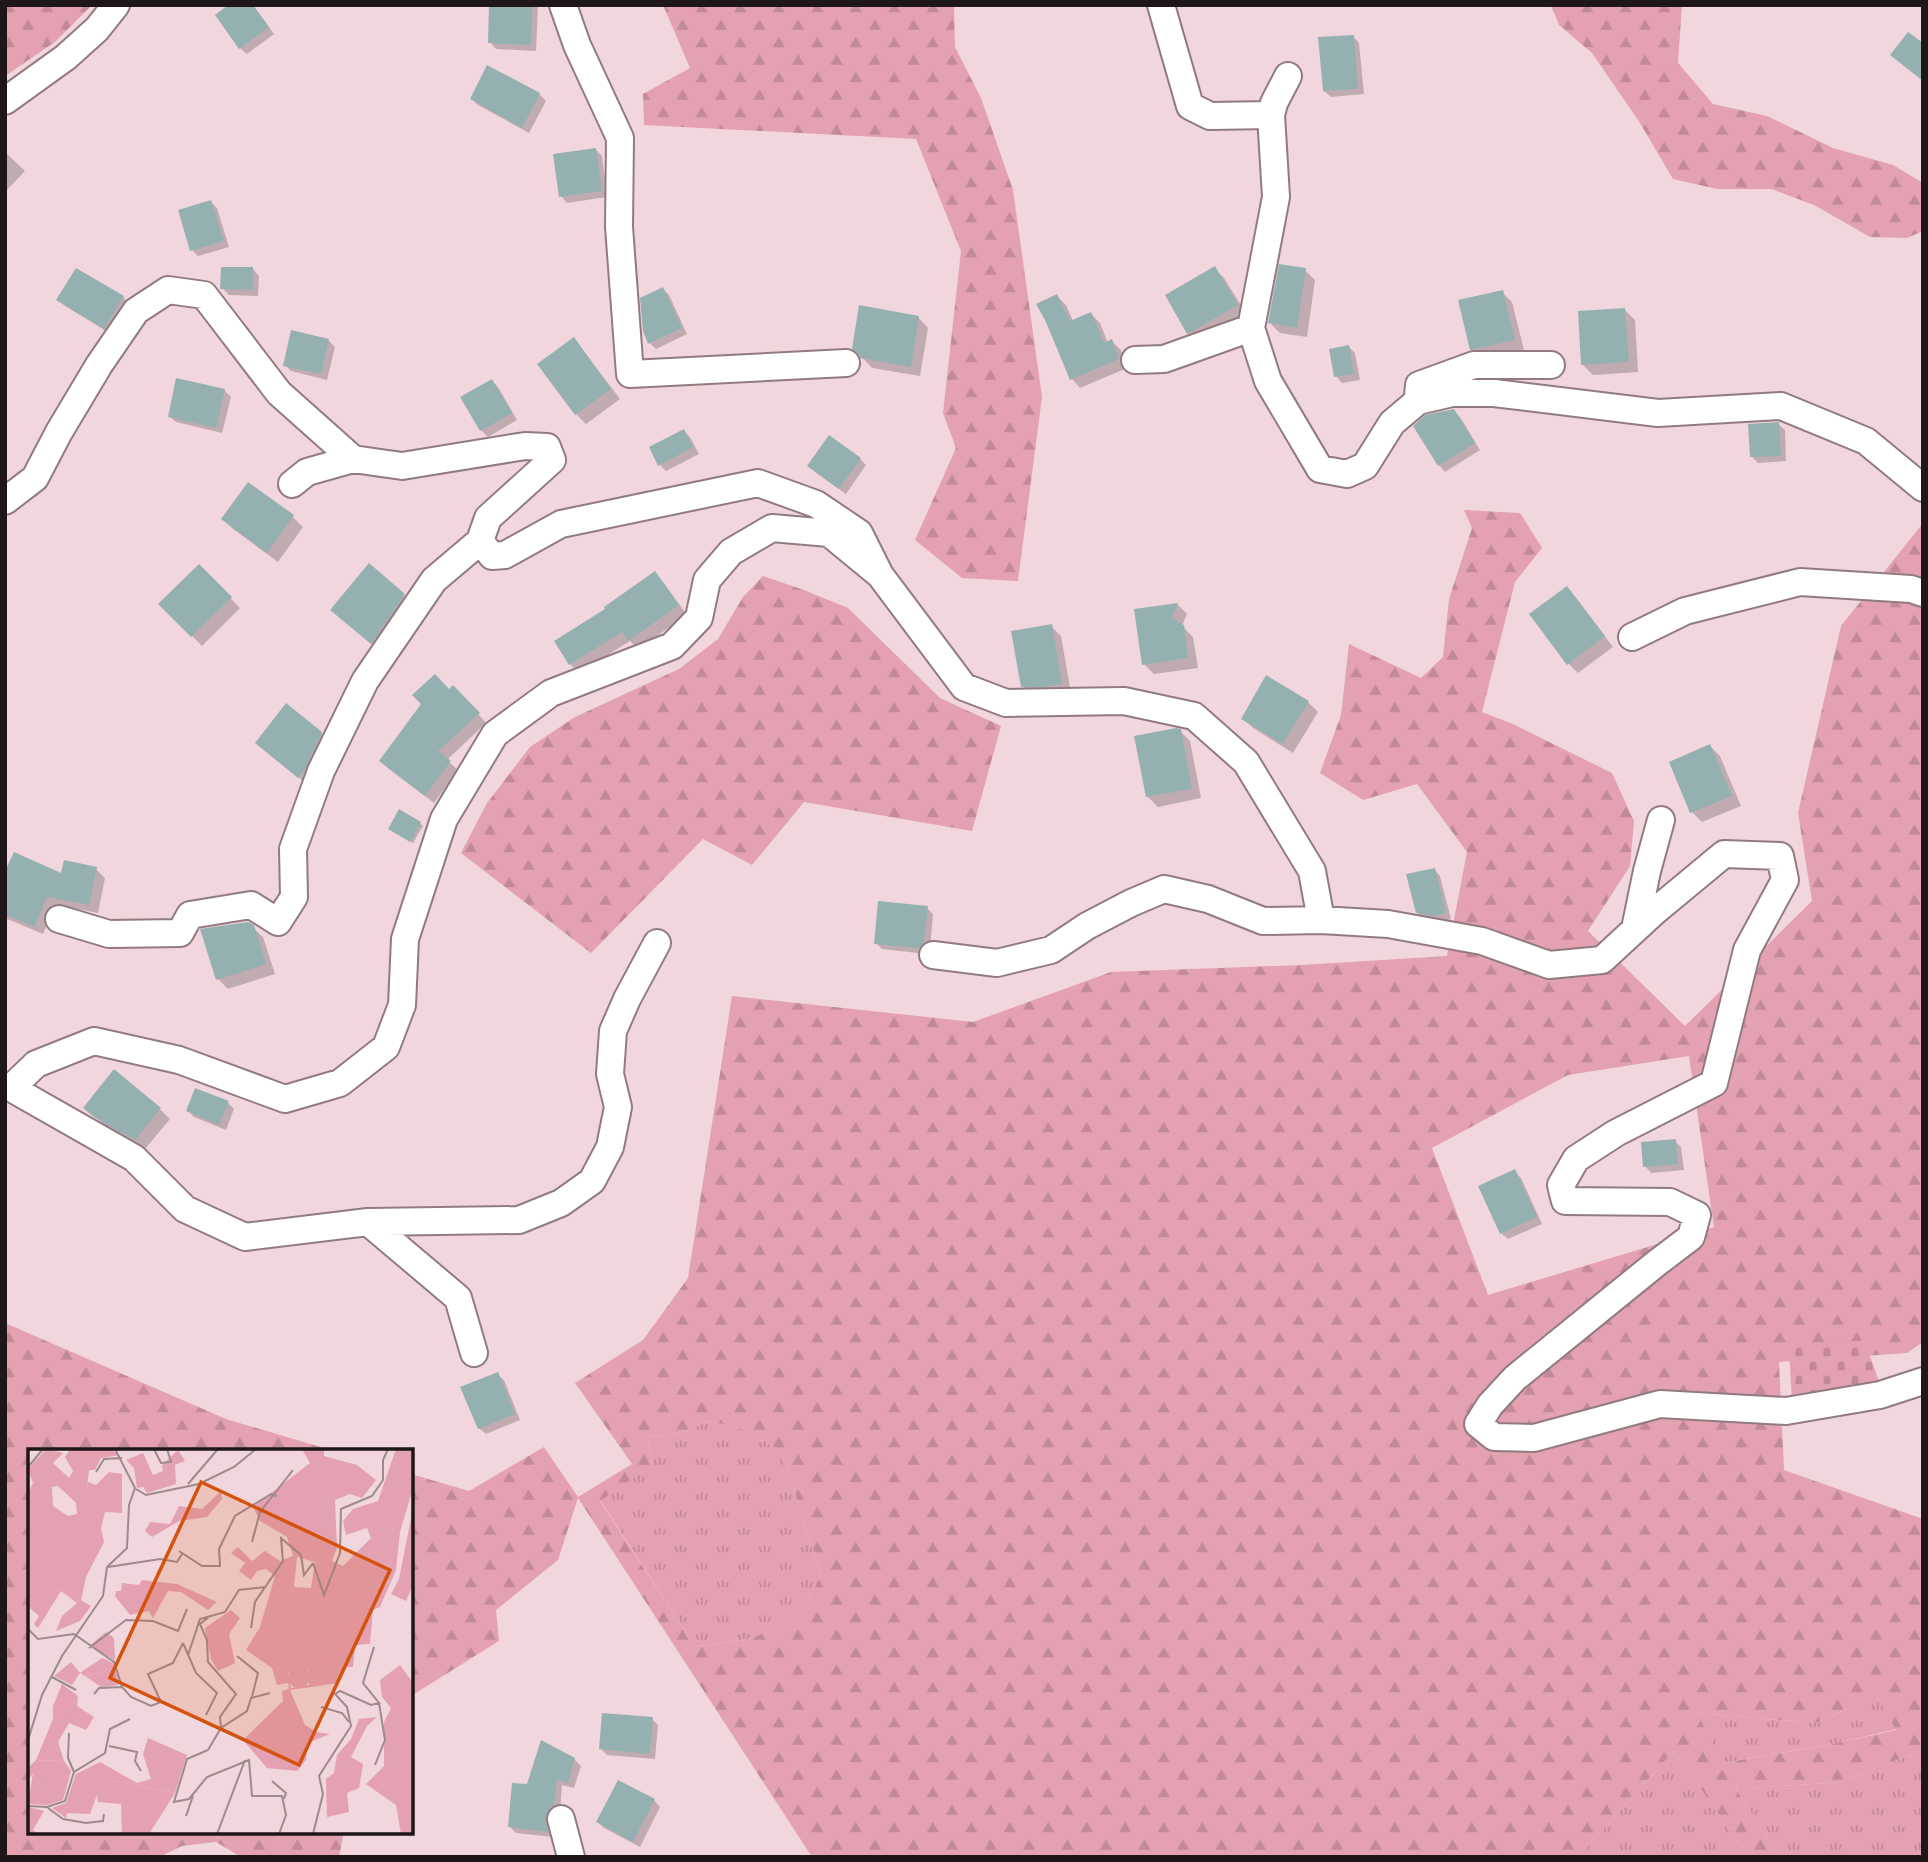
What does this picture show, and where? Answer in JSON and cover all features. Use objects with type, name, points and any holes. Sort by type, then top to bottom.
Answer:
[{"type":"street","points":[[5,101],[66,57],[97,29],[116,5]]},
{"type":"street","points":[[563,5],[577,45],[620,138],[619,227],[630,374],[846,363]]},
{"type":"street","points":[[1161,5],[1190,106],[1210,116],[1271,115]]},
{"type":"street","points":[[1288,76],[1271,115],[1276,197],[1251,328],[1268,381],[1320,469],[1347,474],[1365,466],[1392,423],[1418,401],[1452,393],[1494,393],[1658,413],[1781,406],[1866,442],[1923,488]]},
{"type":"street","points":[[5,501],[36,478],[99,365],[136,311],[168,290],[204,295],[279,393],[353,459]]},
{"type":"street","points":[[1135,360],[1164,359],[1251,328]]},
{"type":"street","points":[[1418,401],[1419,385],[1474,365],[1551,365]]},
{"type":"street","points":[[59,919],[108,934],[180,933],[190,915],[251,905],[278,922],[294,897],[293,849],[316,784],[365,681],[434,580],[480,541],[488,518],[552,460],[547,447],[525,446],[402,466],[353,459],[307,472],[292,484]]},
{"type":"street","points":[[480,541],[492,556],[505,555],[561,524],[758,484],[816,504],[859,533],[880,575],[964,687],[1006,703],[1125,701],[1194,716],[1246,762],[1312,871],[1321,920]]},
{"type":"street","points":[[657,943],[627,999],[614,1031],[610,1074],[618,1107],[610,1147],[592,1181],[561,1203],[519,1220],[368,1222],[245,1237],[185,1209],[134,1158],[8,1088],[36,1064],[94,1041],[179,1060],[285,1098],[340,1083],[386,1047],[402,1005],[405,939],[444,820],[495,734],[551,693],[672,646],[699,618],[707,580],[731,552],[772,528],[829,533],[880,575]]},
{"type":"street","points":[[1632,637],[1685,611],[1800,582],[1911,589],[1923,593]]},
{"type":"street","points":[[1635,929],[1661,820]]},
{"type":"street","points":[[933,955],[997,963],[1051,950],[1087,926],[1130,903],[1164,889],[1208,900],[1263,921],[1321,920],[1388,924],[1482,941],[1549,965],[1602,960],[1724,854],[1780,856],[1786,880],[1746,950],[1714,1083],[1616,1133],[1576,1159],[1561,1185],[1565,1201],[1670,1202],[1697,1215],[1691,1237],[1515,1378],[1490,1405],[1478,1424],[1494,1437],[1535,1438],[1660,1404],[1786,1411],[1880,1395],[1923,1381]]},
{"type":"street","points":[[368,1222],[458,1298],[474,1353]]},
{"type":"street","points":[[561,1819],[571,1857]]},
{"type":"green space","points":[[5,5],[92,5],[55,42],[5,76]]},
{"type":"green space","points":[[663,5],[954,5],[955,47],[981,98],[1013,190],[1042,397],[1018,581],[962,578],[915,540],[956,448],[943,413],[961,251],[916,139],[644,125],[643,94],[690,68]]},
{"type":"green space","points":[[1551,5],[1682,5],[1678,63],[1713,104],[1767,116],[1833,148],[1893,165],[1923,183],[1923,231],[1907,238],[1870,237],[1814,205],[1771,189],[1717,189],[1673,179],[1640,123],[1592,53],[1559,25]]},
{"type":"green space","points":[[1464,510],[1520,513],[1542,548],[1515,582],[1482,712],[1513,724],[1612,773],[1634,821],[1630,866],[1588,931],[1685,1026],[1812,901],[1798,813],[1841,626],[1923,523],[1923,1342],[1907,1353],[1779,1362],[1784,1470],[1923,1519],[1923,1750],[1839,1782],[1736,1789],[1779,1857],[1749,1857],[1674,1751],[1578,1857],[812,1857],[578,1498],[558,1560],[496,1610],[499,1641],[413,1695],[413,1475],[469,1491],[544,1447],[578,1497],[632,1464],[575,1383],[643,1340],[688,1278],[732,996],[973,1022],[1111,972],[1447,956],[1467,852],[1417,784],[1363,800],[1320,773],[1341,715],[1349,644],[1421,678],[1443,657],[1449,599],[1472,528]],"holes":[[[1689,1056],[1714,1227],[1488,1295],[1432,1148],[1568,1075]],[[709,1421],[752,1431],[783,1455],[821,1575],[801,1613],[753,1638],[695,1647],[600,1501],[652,1465],[648,1437],[677,1434]],[[1875,1692],[1896,1730],[1723,1763],[1697,1713],[1816,1723],[1858,1704]]]},
{"type":"green space","points":[[763,576],[848,608],[940,698],[1001,726],[972,831],[804,802],[752,865],[703,839],[591,953],[461,853],[487,803],[530,747],[575,717],[679,669],[718,639],[743,597]]},
{"type":"green space","points":[[5,1323],[226,1419],[327,1449],[28,1449],[28,1834],[344,1834],[339,1857],[241,1857],[216,1842],[182,1846],[159,1857],[5,1857]]},
{"type":"green space","points":[[1864,1340],[1880,1384],[1792,1402],[1789,1348]]},
{"type":"green space","points":[[709,1421],[752,1431],[783,1455],[821,1575],[801,1613],[753,1638],[695,1647],[600,1500],[652,1465],[648,1437],[677,1434]]},
{"type":"green space","points":[[1875,1692],[1897,1729],[1832,1744],[1722,1763],[1697,1713],[1816,1723],[1858,1704]]},
{"type":"green space","points":[[1923,1750],[1923,1857],[1779,1857],[1736,1789],[1839,1782]]},
{"type":"green space","points":[[1674,1751],[1749,1857],[1578,1857]]},
{"type":"building","points":[[228,5],[253,5],[269,27],[239,49],[215,15]]},
{"type":"building","points":[[489,5],[532,5],[531,45],[488,43]]},
{"type":"building","points":[[1908,32],[1923,43],[1923,81],[1890,55]]},
{"type":"building","points":[[1354,35],[1358,89],[1323,91],[1318,37]]},
{"type":"building","points":[[487,65],[540,93],[522,128],[470,99]]},
{"type":"building","points":[[596,148],[602,191],[559,197],[553,154]]},
{"type":"building","points":[[211,200],[224,241],[190,251],[178,210]]},
{"type":"building","points":[[1279,264],[1306,268],[1297,328],[1268,323]]},
{"type":"building","points":[[1215,266],[1238,305],[1187,334],[1165,295]]},
{"type":"building","points":[[221,267],[253,267],[253,290],[220,289]]},
{"type":"building","points":[[76,268],[124,296],[104,329],[56,300]]},
{"type":"building","points":[[663,287],[682,328],[648,344],[643,331],[640,298]]},
{"type":"building","points":[[1503,290],[1515,340],[1470,350],[1458,300]]},
{"type":"building","points":[[1057,294],[1070,321],[1091,312],[1104,343],[1112,339],[1119,359],[1070,380],[1036,304]]},
{"type":"building","points":[[859,305],[919,316],[911,367],[860,358],[852,349]]},
{"type":"building","points":[[1625,308],[1629,362],[1581,365],[1578,311]]},
{"type":"building","points":[[291,330],[329,339],[321,374],[283,366]]},
{"type":"building","points":[[574,337],[611,389],[575,415],[537,364]]},
{"type":"building","points":[[1349,345],[1354,374],[1334,377],[1329,349]]},
{"type":"building","points":[[176,378],[225,389],[216,428],[168,417]]},
{"type":"building","points":[[492,379],[512,413],[480,431],[460,397]]},
{"type":"building","points":[[1454,409],[1475,443],[1438,466],[1413,426],[1425,415]]},
{"type":"building","points":[[1779,422],[1781,456],[1750,457],[1748,424]]},
{"type":"building","points":[[684,429],[693,447],[658,466],[649,447]]},
{"type":"building","points":[[829,435],[861,458],[839,489],[807,466]]},
{"type":"building","points":[[248,482],[294,515],[267,553],[221,519]]},
{"type":"building","points":[[369,563],[405,594],[371,644],[330,610]]},
{"type":"building","points":[[199,564],[232,597],[191,637],[158,604]]},
{"type":"building","points":[[655,571],[679,605],[628,641],[622,632],[569,665],[554,641],[605,609],[604,607]]},
{"type":"building","points":[[1567,586],[1605,636],[1567,665],[1529,614]]},
{"type":"building","points":[[1178,603],[1172,618],[1184,625],[1188,658],[1142,665],[1134,609]]},
{"type":"building","points":[[1052,624],[1062,684],[1021,687],[1011,631]]},
{"type":"building","points":[[435,674],[449,689],[453,685],[480,713],[438,751],[451,761],[425,796],[379,761],[421,704],[412,695]]},
{"type":"building","points":[[1266,675],[1309,701],[1283,744],[1241,719]]},
{"type":"building","points":[[286,703],[322,732],[298,778],[255,743]]},
{"type":"building","points":[[1181,729],[1192,789],[1146,797],[1134,736]]},
{"type":"building","points":[[1710,744],[1732,796],[1690,813],[1669,762]]},
{"type":"building","points":[[399,809],[421,822],[410,842],[388,829]]},
{"type":"building","points":[[14,852],[61,873],[64,860],[97,867],[89,905],[47,897],[34,927],[5,914],[5,871]]},
{"type":"building","points":[[1435,868],[1446,913],[1433,916],[1416,913],[1406,874]]},
{"type":"building","points":[[878,901],[928,906],[924,942],[919,948],[874,944]]},
{"type":"building","points":[[248,922],[254,925],[266,964],[216,980],[200,929]]},
{"type":"building","points":[[114,1069],[161,1108],[135,1140],[83,1108]]},
{"type":"building","points":[[195,1088],[229,1101],[219,1125],[186,1111]]},
{"type":"building","points":[[1676,1139],[1678,1164],[1643,1167],[1641,1142]]},
{"type":"building","points":[[1515,1169],[1537,1217],[1500,1234],[1478,1186]]},
{"type":"building","points":[[498,1372],[515,1414],[478,1429],[460,1387]]},
{"type":"building","points":[[602,1713],[653,1717],[650,1754],[599,1749]]},
{"type":"building","points":[[541,1740],[575,1758],[568,1783],[557,1779],[554,1805],[546,1816],[548,1832],[508,1827],[512,1783],[527,1784]]},
{"type":"building","points":[[618,1780],[655,1799],[633,1842],[596,1822]]}]
